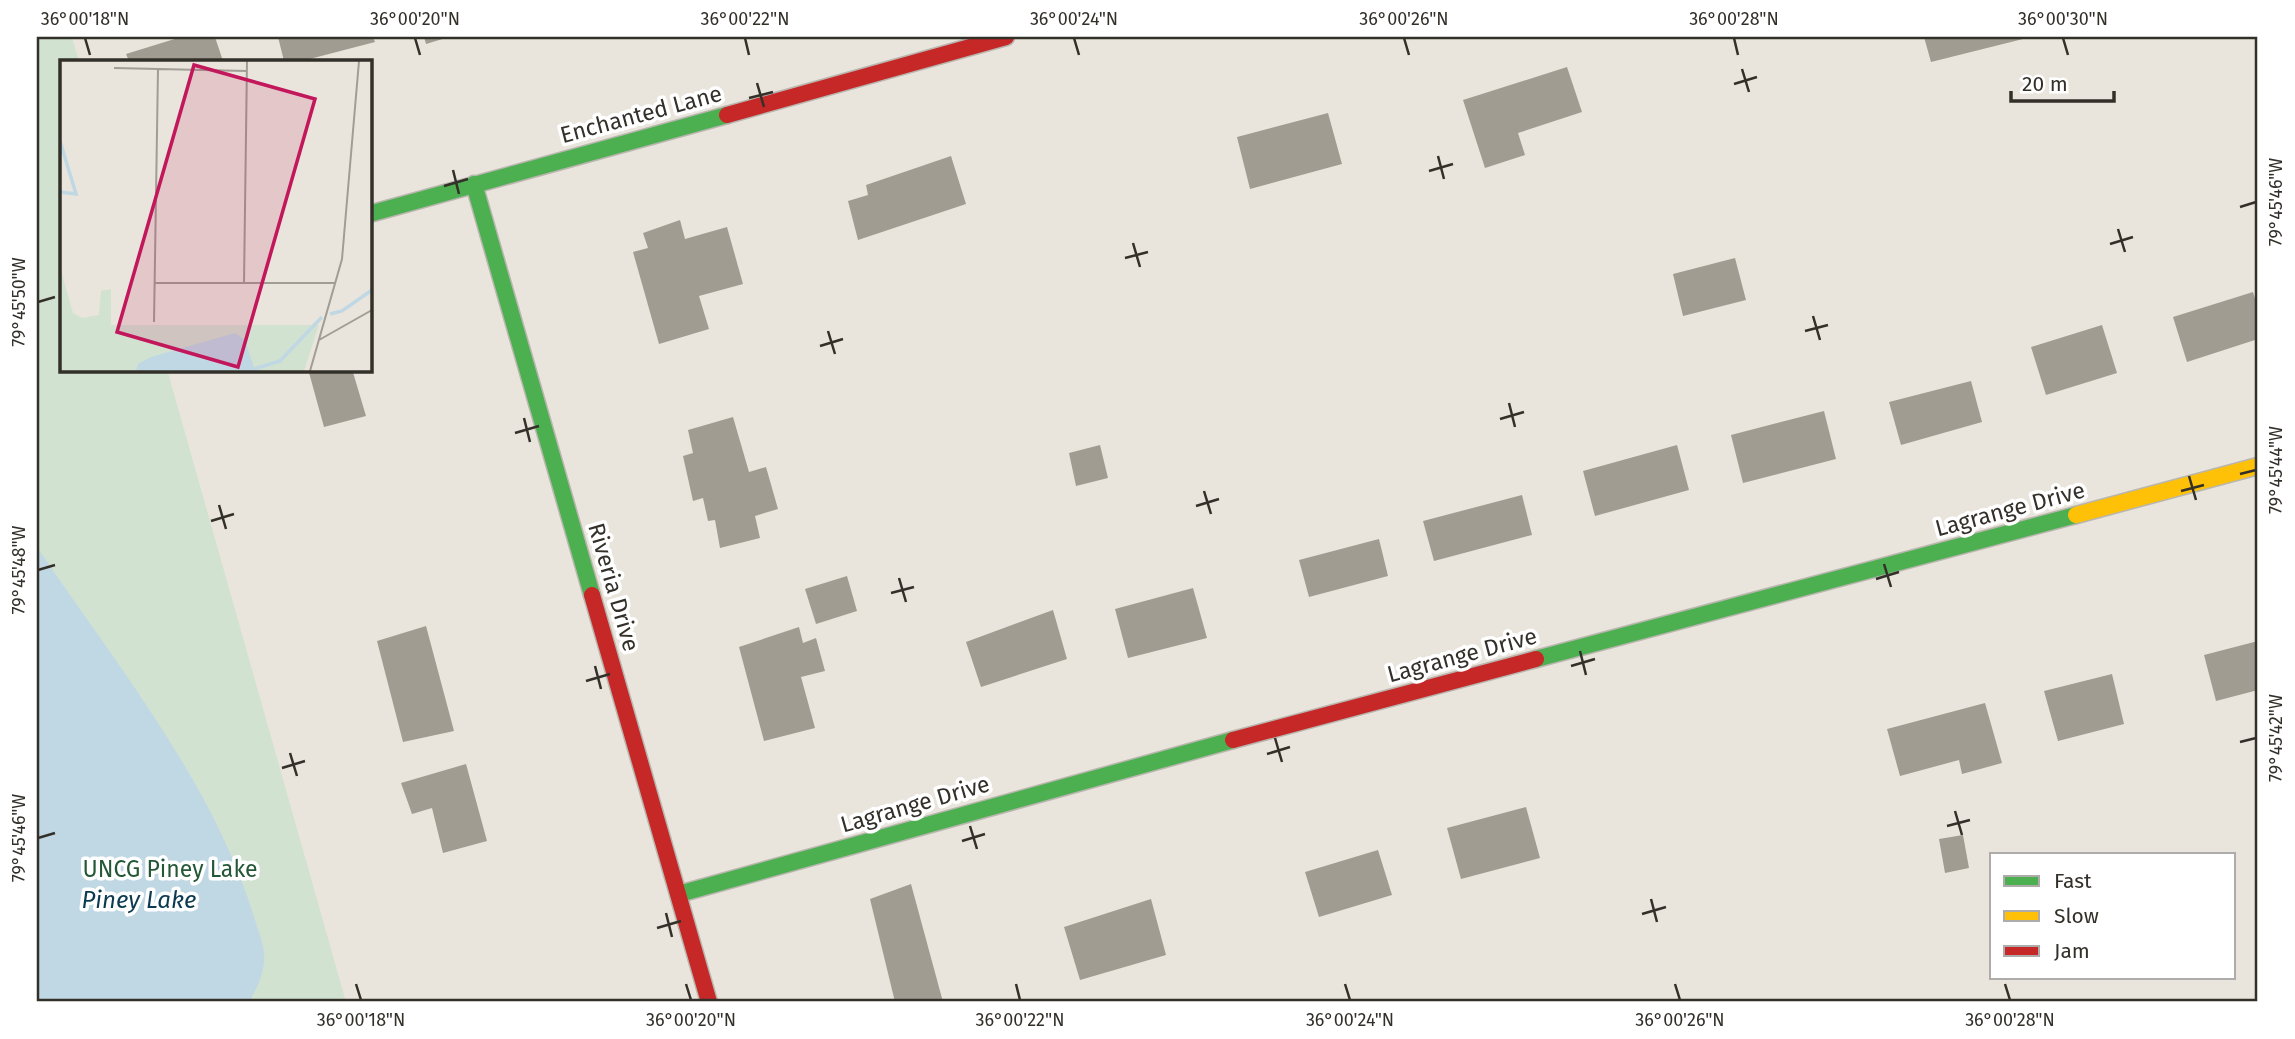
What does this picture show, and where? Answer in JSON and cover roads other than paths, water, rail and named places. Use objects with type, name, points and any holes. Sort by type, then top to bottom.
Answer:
[{"type":"street","name":"Enchanted Lane","points":[[371,213],[1006,37]]},
{"type":"street","name":"Riveria Drive","points":[[474,184],[709,1002]]},
{"type":"street","name":"Lagrange Drive","points":[[679,894],[1141,765],[2258,466]]},
{"type":"water","name":"Piney Lake","points":[[37,547],[159,725],[214,819],[236,867],[263,946],[262,974],[249,1002],[37,1002]]},
{"type":"park label","name":"UNCG Piney Lake","points":[[170,869]]}]
